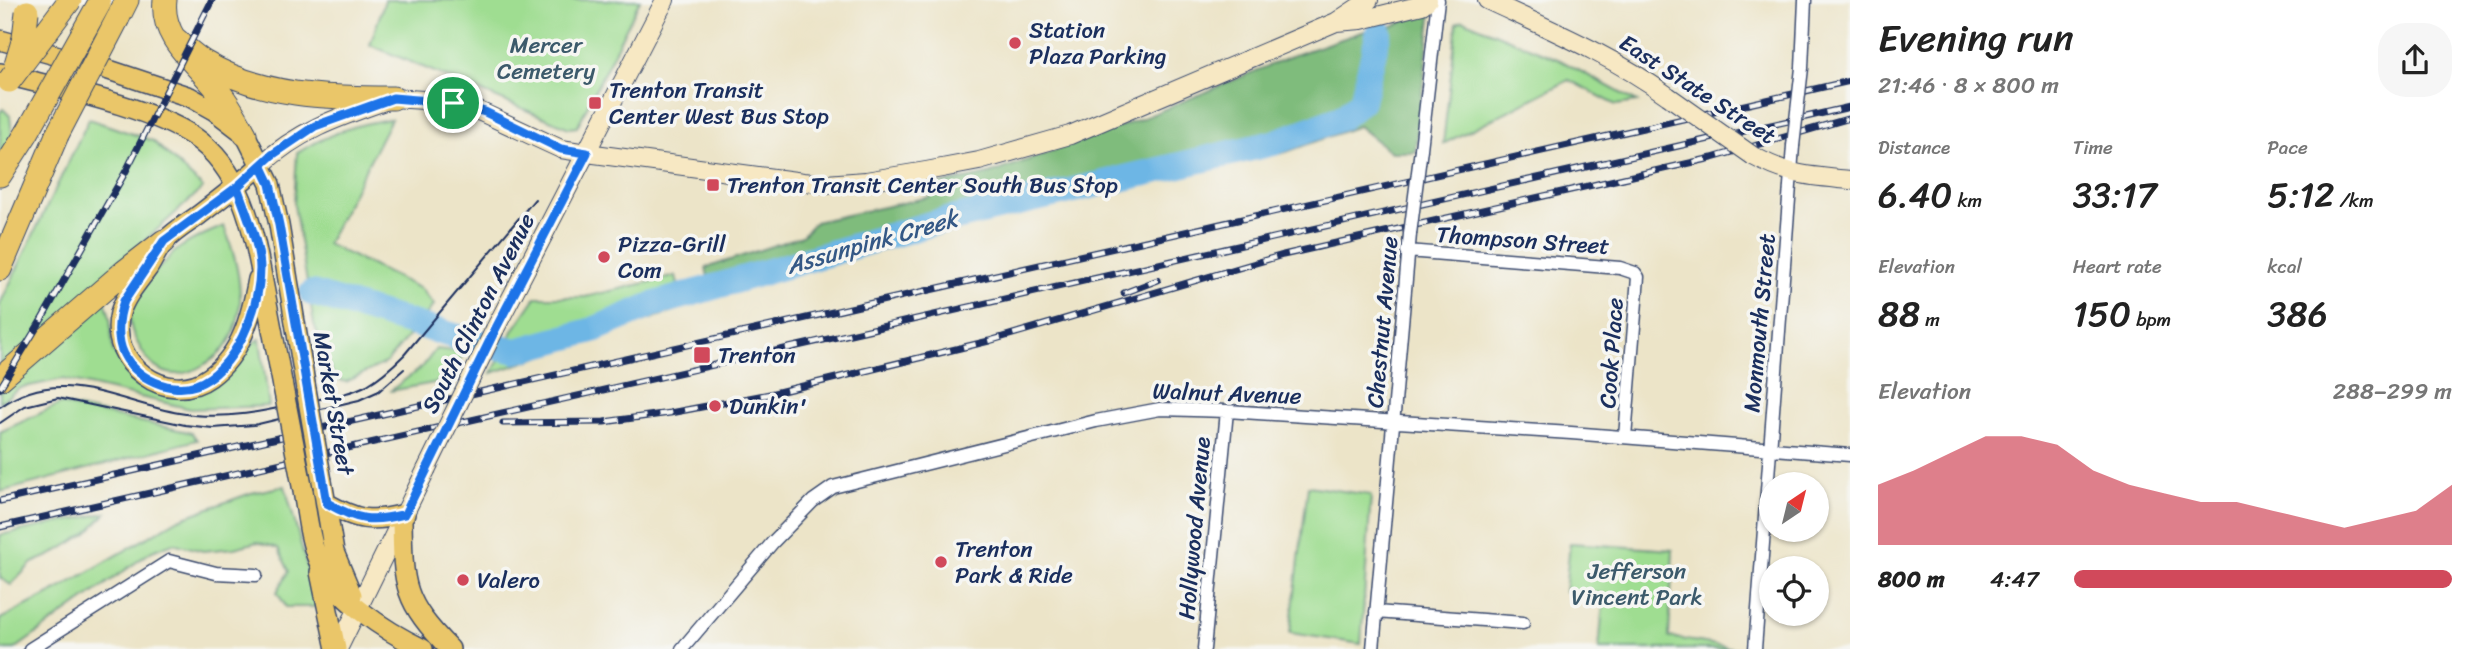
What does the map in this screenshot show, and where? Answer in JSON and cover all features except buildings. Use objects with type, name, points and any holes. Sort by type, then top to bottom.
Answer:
[{"type":"highway","points":[[3,82],[70,0]]},
{"type":"highway","points":[[165,0],[166,21],[174,38],[218,89],[245,134]]},
{"type":"highway","points":[[0,175],[27,133],[100,2]]},
{"type":"highway","points":[[3,82],[24,38],[26,6]]},
{"type":"highway","points":[[0,268],[57,135],[122,9]]},
{"type":"highway","points":[[174,38],[204,62],[261,86],[293,94],[328,98],[393,98]]},
{"type":"highway","points":[[0,228],[57,135]]},
{"type":"highway","points":[[0,379],[164,241]]},
{"type":"main road","name":"Market Street","points":[[0,40],[103,68],[190,97],[215,111],[245,134],[270,184],[334,552],[359,608]]},
{"type":"main road","name":"Market Street","points":[[3,82],[129,109],[182,130],[205,145],[220,161],[237,187],[249,218],[310,532],[318,561],[340,591],[359,608]]},
{"type":"main road","points":[[260,268],[253,310],[243,337],[221,368],[202,382],[186,387],[154,382],[132,366],[120,345],[118,325],[124,301],[164,241],[237,187],[261,165]]},
{"type":"main road","points":[[327,503],[357,519],[373,521],[404,516],[406,588],[421,617],[450,649]]},
{"type":"main road","points":[[318,561],[337,649]]},
{"type":"main road","points":[[359,608],[394,634],[423,649]]},
{"type":"street","name":"South Clinton Avenue","points":[[337,649],[495,330],[665,0]]},
{"type":"street","points":[[1336,22],[1361,20],[1422,5],[1428,0]]},
{"type":"street","name":"Chestnut Avenue","points":[[1373,649],[1408,251],[1438,0]]},
{"type":"street","name":"East State Street","points":[[1487,0],[1610,58],[1640,76],[1753,156],[1777,169],[1792,174],[1850,180]]},
{"type":"street","name":"Monmouth Street","points":[[1755,649],[1793,146],[1802,68],[1805,0]]},
{"type":"street","points":[[261,165],[315,126],[393,98],[439,100],[468,106],[561,149],[825,184],[866,181],[979,161],[1070,135],[1336,22],[1365,1]]},
{"type":"street","name":"Thompson Street","points":[[1408,251],[1620,268],[1635,273]]},
{"type":"street","name":"Cook Place","points":[[1625,437],[1637,277],[1635,273]]},
{"type":"street","name":"Walnut Avenue","points":[[682,649],[773,542],[813,501],[833,487],[1138,412],[1160,409],[1227,411],[1625,437],[1850,455]]},
{"type":"street","name":"Hollywood Avenue","points":[[1204,649],[1227,411]]},
{"type":"street","points":[[30,649],[169,561],[216,573],[256,575]]},
{"type":"street","points":[[1376,612],[1523,624]]},
{"type":"green space","name":"Mercer Cemetery","points":[[385,0],[640,0],[577,127],[569,128],[370,45]]},
{"type":"green space","points":[[1432,9],[1415,152],[1391,152],[1358,126],[1286,152],[904,239],[713,299],[706,268],[802,236],[815,222],[930,197],[930,186],[989,174],[1141,119],[1294,55],[1368,30],[1390,27]]},
{"type":"green space","points":[[1463,20],[1560,60],[1637,102],[1616,105],[1569,80],[1443,144],[1457,23]]},
{"type":"green space","points":[[3,109],[10,116],[13,146],[0,163],[0,112]]},
{"type":"green space","points":[[89,119],[153,141],[203,188],[33,342],[0,365],[0,304]]},
{"type":"green space","points":[[391,119],[327,244],[421,289],[434,305],[387,362],[346,382],[335,379],[314,324],[294,205],[297,153],[342,131]]},
{"type":"green space","points":[[224,226],[239,281],[238,319],[232,337],[221,352],[196,369],[176,374],[160,370],[145,356],[132,331],[130,320],[134,300],[139,290],[176,251]]},
{"type":"green space","points":[[676,276],[683,308],[492,373],[514,329],[536,297],[585,297]]},
{"type":"green space","points":[[104,297],[110,317],[113,351],[136,379],[164,395],[197,389],[220,379],[249,346],[260,339],[269,406],[191,409],[63,379],[20,388],[0,402],[0,387]]},
{"type":"green space","points":[[436,349],[464,352],[450,380],[390,391],[423,366]]},
{"type":"green space","points":[[60,404],[192,433],[197,440],[0,492],[0,432]]},
{"type":"green space","points":[[285,486],[318,607],[286,607],[277,592],[289,571],[278,548],[257,542],[234,548],[203,551],[173,543],[152,551],[15,649],[0,649],[0,619],[57,590],[179,519],[251,493]]},
{"type":"green space","points":[[1308,486],[1371,495],[1361,644],[1290,633]]},
{"type":"green space","points":[[106,513],[87,533],[32,563],[11,585],[0,578],[0,535]]},
{"type":"green space","name":"Jefferson Vincent Park","points":[[1570,543],[1673,550],[1669,637],[1739,649],[1599,649],[1604,594],[1565,591]]},
{"type":"waterway","name":"Assunpink Creek","points":[[312,293],[461,338],[516,351],[593,330],[652,305],[930,224],[1273,143],[1341,118],[1362,101],[1379,31]]},
{"type":"tram line","points":[[0,407],[22,394],[44,388],[66,387],[179,413],[212,416],[278,408],[360,388],[382,375],[404,355],[535,199]]},
{"type":"tram line","points":[[0,423],[25,406],[58,398],[185,425],[213,428],[254,425],[359,400],[379,391],[404,369]]},
{"type":"railway","points":[[0,388],[126,171],[212,0]]},
{"type":"railway","points":[[0,501],[1850,81]]},
{"type":"railway","points":[[0,527],[1850,107]]},
{"type":"railway","points":[[503,423],[604,422],[670,413],[770,394],[989,341],[1283,255],[1712,158],[1847,119]]},
{"type":"railway","points":[[1124,293],[1158,280]]},
{"type":"place","name":"Station Plaza Parking","points":[[1015,43]]},
{"type":"place","name":"Trenton Transit Center West Bus Stop","points":[[595,103]]},
{"type":"place","name":"Trenton Transit Center South Bus Stop","points":[[713,185]]},
{"type":"place","name":"Pizza-Grill Com","points":[[604,257]]},
{"type":"place","name":"Trenton","points":[[702,355]]},
{"type":"place","name":"Dunkin'","points":[[715,406]]},
{"type":"place","name":"Trenton Park & Ride","points":[[941,562]]},
{"type":"place","name":"Valero","points":[[463,580]]},
{"type":"route","points":[[453,103],[393,98],[315,126],[291,141],[272,155],[237,187],[164,241],[124,301],[120,313],[118,325],[122,351],[132,366],[154,382],[186,387],[209,378],[221,368],[243,337],[253,310],[260,268],[249,218],[237,187],[261,165],[270,184],[279,225],[327,503],[357,519],[373,521],[405,514],[495,330],[587,153],[561,149],[485,112],[453,103]]}]
